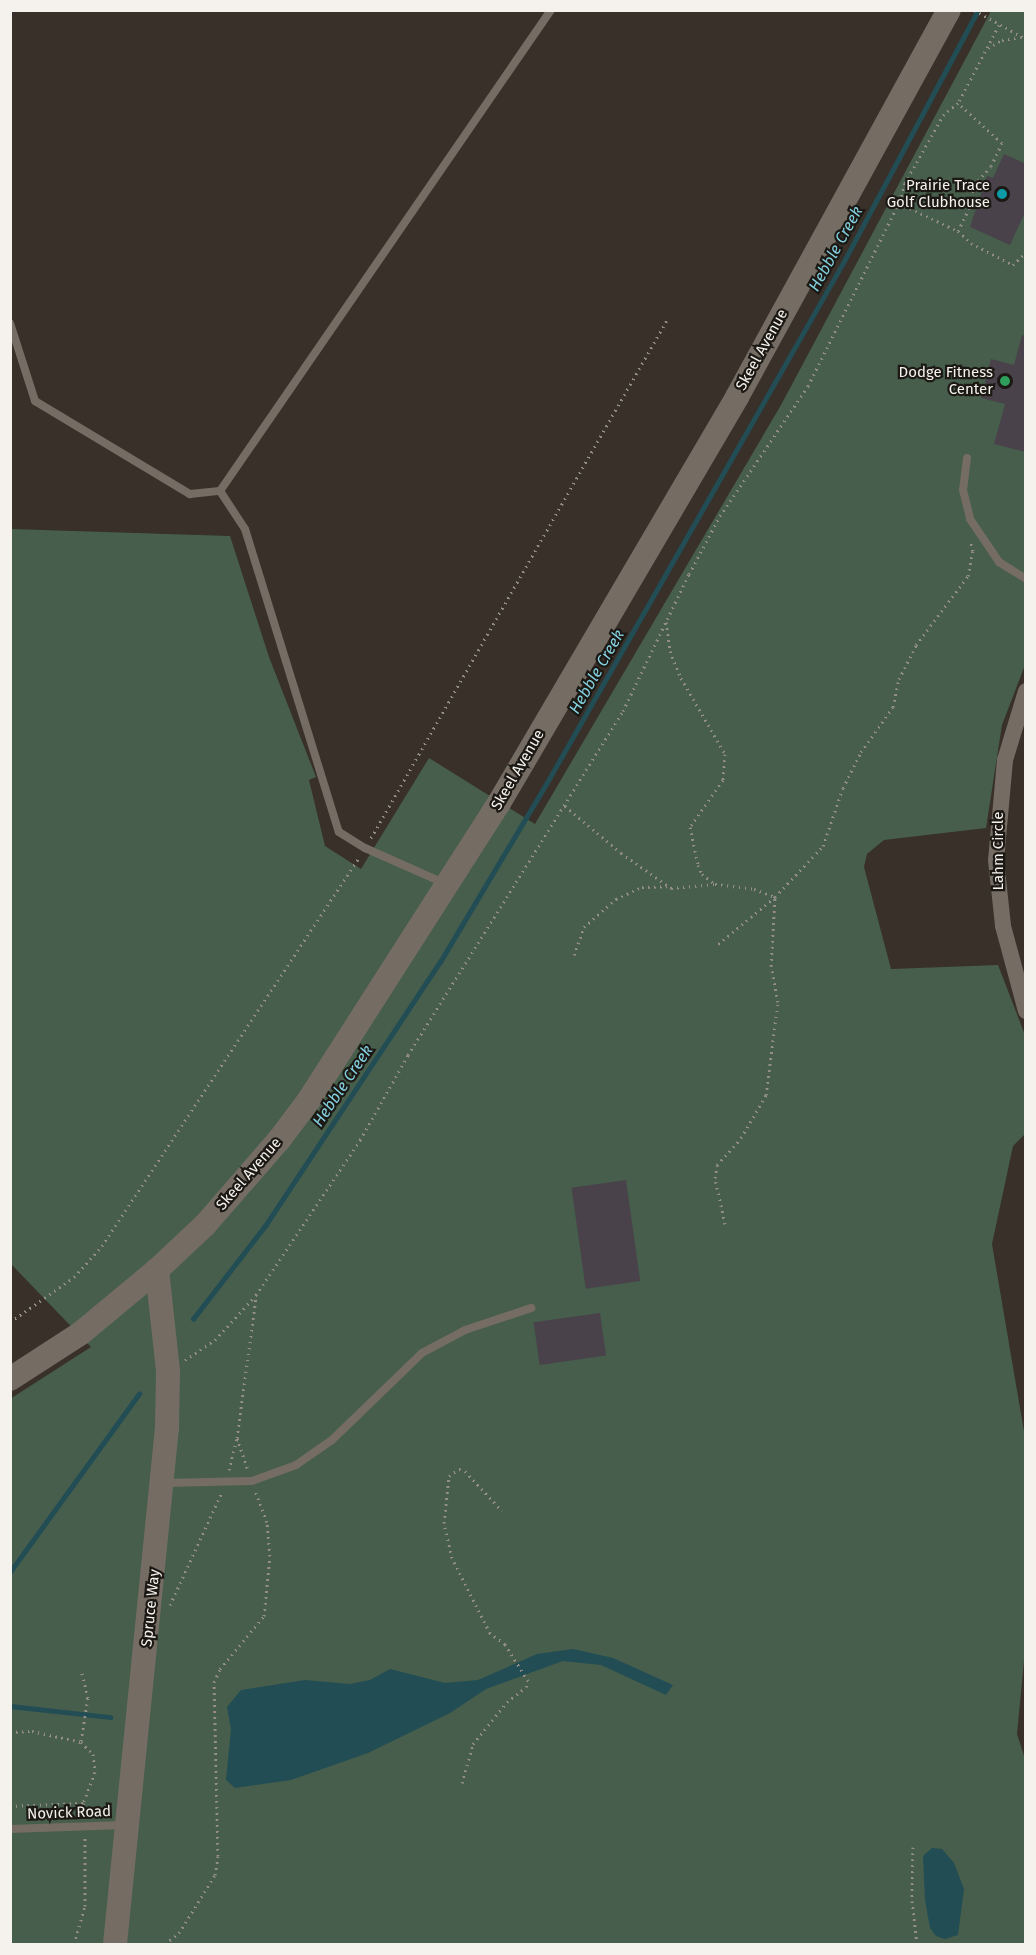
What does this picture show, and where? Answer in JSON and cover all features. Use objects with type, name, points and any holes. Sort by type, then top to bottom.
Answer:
[{"type":"street","name":"Skeel Avenue","points":[[10,1379],[81,1333],[157,1270],[205,1225],[279,1140],[449,886],[736,397],[949,10]]},
{"type":"street","name":"Lahm Circle","points":[[1026,691],[1005,760],[996,860],[1003,927],[1026,1011]]},
{"type":"street","name":"Spruce Way","points":[[115,1944],[164,1484],[168,1371],[157,1270]]},
{"type":"lane","points":[[10,323],[35,401],[190,494],[220,491],[551,10]]},
{"type":"lane","points":[[967,458],[963,490],[970,519],[999,562],[1026,579]]},
{"type":"lane","points":[[220,491],[245,529],[339,832],[365,848],[449,886]]},
{"type":"lane","points":[[164,1484],[252,1481],[296,1465],[332,1440],[422,1353],[465,1329],[531,1308]]},
{"type":"lane","name":"Novick Road","points":[[10,1829],[128,1825]]},
{"type":"path","points":[[974,10],[1024,38]]},
{"type":"path","points":[[168,1371],[215,1340],[256,1295],[360,1140],[408,1056],[623,711],[720,516],[808,386],[899,203],[905,183],[944,114],[958,103],[999,25]]},
{"type":"path","points":[[987,49],[1002,40],[1024,38]]},
{"type":"path","points":[[958,103],[1002,143],[991,166],[974,185],[971,204],[958,231]]},
{"type":"path","points":[[974,185],[982,188]]},
{"type":"path","points":[[899,203],[958,231],[971,243],[1013,264],[1026,252]]},
{"type":"path","points":[[717,945],[775,897],[824,846],[843,788],[861,752],[893,707],[899,680],[915,645],[968,576],[973,551],[967,531]]},
{"type":"path","points":[[666,622],[670,651],[681,678],[704,721],[724,747],[723,780],[693,819],[689,834],[702,874],[715,884]]},
{"type":"path","points":[[565,806],[621,853],[669,886]]},
{"type":"path","points":[[574,955],[584,927],[616,899],[642,887],[715,884],[754,889],[775,897]]},
{"type":"path","points":[[725,1224],[715,1178],[717,1165],[741,1138],[766,1095],[778,1002],[771,966],[775,897]]},
{"type":"path","points":[[165,1944],[178,1933],[215,1875],[218,1856],[214,1682],[220,1670],[264,1616],[270,1556],[267,1522],[237,1438]]},
{"type":"path","points":[[462,1784],[473,1744],[507,1702],[526,1687],[525,1672],[519,1662],[490,1633],[452,1558],[444,1523],[449,1476],[459,1468],[465,1471],[502,1511]]},
{"type":"path","points":[[81,1670],[88,1698],[81,1742]]},
{"type":"path","points":[[10,1732],[32,1731],[81,1742],[93,1755],[94,1772],[83,1803],[85,1906],[74,1944]]},
{"type":"path","points":[[10,1806],[83,1803]]},
{"type":"path","points":[[913,1847],[912,1901],[917,1944]]},
{"type":"green space","points":[[991,11],[1025,11],[1025,665],[1002,725],[986,828],[884,840],[867,854],[864,867],[891,969],[998,965],[1025,1035],[1025,1134],[1013,1146],[992,1244],[1026,1443],[1026,1640],[1017,1734],[1026,1762],[1025,1944],[11,1944],[10,1399],[91,1347],[11,1264],[11,529],[230,536],[269,657],[316,777],[309,780],[325,846],[361,869],[429,758],[535,824],[781,405]]},
{"type":"water","points":[[573,1649],[613,1658],[673,1685],[666,1695],[601,1665],[563,1661],[486,1689],[450,1713],[368,1753],[291,1780],[235,1788],[226,1780],[231,1729],[227,1707],[241,1690],[305,1680],[350,1684],[370,1680],[390,1669],[445,1683],[478,1680],[537,1654]]},
{"type":"water","points":[[932,1848],[942,1849],[954,1863],[964,1889],[958,1935],[945,1939],[936,1936],[930,1928],[925,1900],[923,1856]]},
{"type":"building","name":"Prairie Trace Golf Clubhouse","points":[[1004,154],[1026,164],[1026,210],[1010,245],[970,227],[987,176],[993,178]]},
{"type":"building","name":"Dodge Fitness Center","points":[[1022,335],[1026,336],[1026,452],[994,444],[1005,404],[981,398],[991,359],[1014,365]]},
{"type":"building","points":[[626,1180],[640,1281],[586,1289],[572,1188]]},
{"type":"building","points":[[600,1313],[606,1356],[540,1365],[534,1322]]},
{"type":"waterway","name":"Hebble Creek","points":[[193,1319],[265,1226],[440,962],[545,786],[843,263],[978,10]]},
{"type":"waterway","name":"Hebble Creek","points":[[10,1572],[139,1394]]},
{"type":"waterway","points":[[10,1706],[110,1717]]},
{"type":"place","name":"Prairie Trace Golf Clubhouse","points":[[1002,194]]},
{"type":"place","name":"Dodge Fitness Center","points":[[1005,381]]}]
